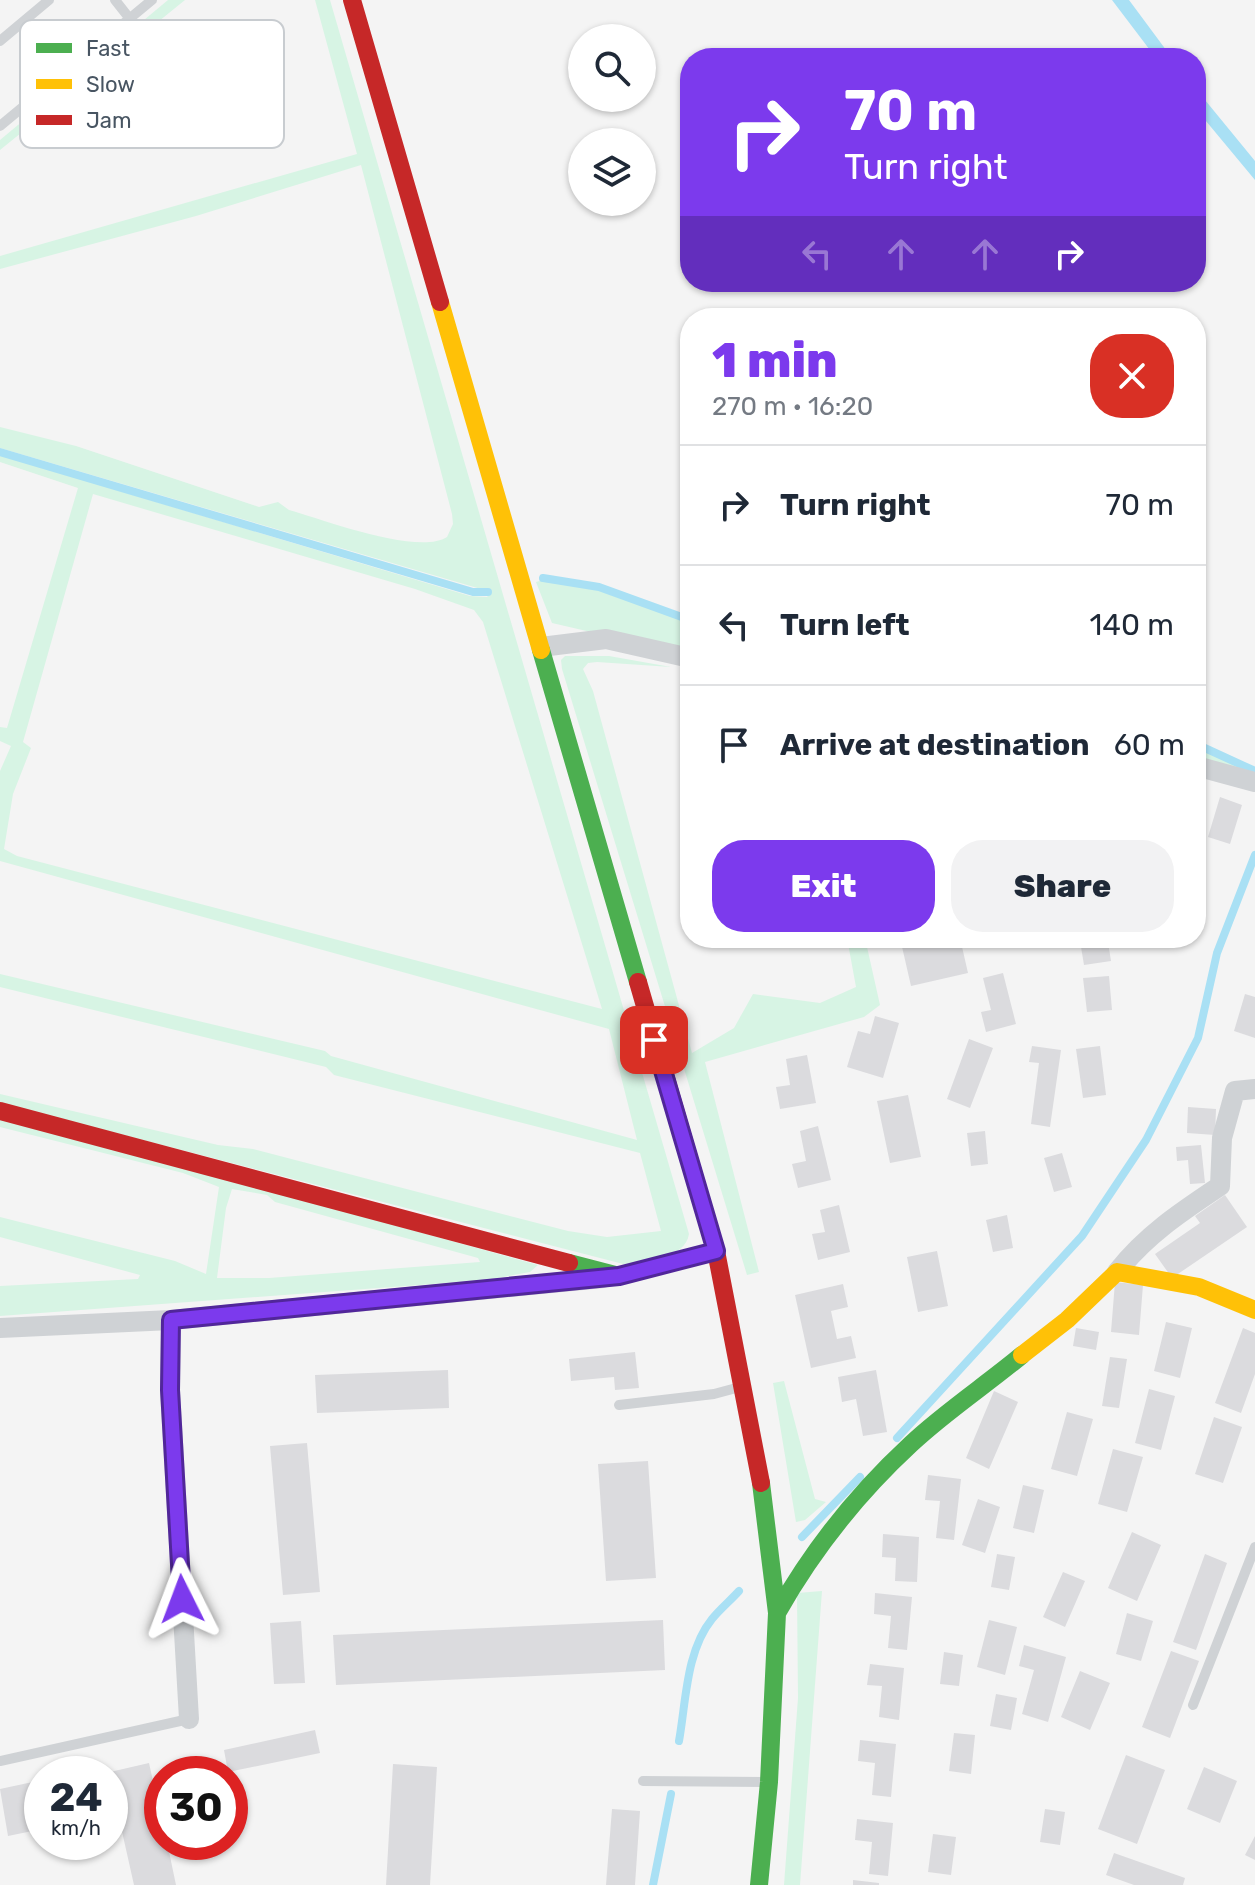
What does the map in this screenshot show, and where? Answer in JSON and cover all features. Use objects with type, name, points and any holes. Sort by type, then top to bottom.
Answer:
[{"type":"main road","points":[[352,0],[716,1251],[746,1385],[777,1613],[769,1782],[759,1885]]},
{"type":"main road","points":[[0,1111],[619,1276],[716,1251]]},
{"type":"main road","points":[[777,1613],[801,1571],[838,1523],[911,1444],[1067,1320],[1117,1272],[1199,1287],[1255,1310]]},
{"type":"street","points":[[541,647],[606,639],[680,656]]},
{"type":"street","points":[[1206,769],[1255,782]]},
{"type":"street","points":[[1117,1272],[1138,1246],[1168,1221],[1220,1186],[1222,1138],[1235,1091],[1255,1089]]},
{"type":"street","points":[[0,1328],[171,1320],[619,1276]]},
{"type":"street","points":[[171,1320],[170,1390],[189,1719]]},
{"type":"lane","points":[[25,20],[49,0]]},
{"type":"lane","points":[[115,0],[130,19],[152,0]]},
{"type":"lane","points":[[0,41],[20,24]]},
{"type":"lane","points":[[0,126],[20,110]]},
{"type":"lane","points":[[619,1405],[714,1394],[746,1385]]},
{"type":"lane","points":[[1193,1705],[1255,1547]]},
{"type":"lane","points":[[0,1761],[189,1719]]},
{"type":"lane","points":[[643,1781],[769,1782]]},
{"type":"green space","points":[[168,0],[185,0],[160,20],[144,20]]},
{"type":"green space","points":[[315,0],[330,0],[689,1234],[680,1249],[664,1257],[627,1265],[0,1103],[0,1094],[218,1145],[253,1149],[568,1231],[607,1237],[661,1231],[640,1153],[334,1075],[326,1067],[0,987],[0,974],[325,1051],[331,1056],[637,1140],[609,1029],[0,861],[0,771],[11,746],[0,741],[0,727],[7,728],[78,488],[0,462],[0,455],[470,596],[487,597],[491,592],[0,448],[0,427],[76,446],[259,507],[278,502],[289,510],[393,539],[433,542],[447,537],[453,524],[452,514],[361,165],[196,216],[0,269],[0,256],[357,154]],"holes":[[[93,494],[415,589],[474,610],[483,622],[602,1009],[17,856],[4,849],[13,794],[31,748],[23,742]]]},
{"type":"green space","points":[[20,123],[20,134],[0,150],[0,140]]},
{"type":"green space","points":[[543,580],[598,589],[680,618],[680,653],[552,623],[536,582]]},
{"type":"green space","points":[[565,656],[609,656],[671,667],[597,662],[588,663],[583,669],[593,691],[692,1053],[734,1028],[753,994],[820,1003],[856,987],[849,948],[867,948],[880,1005],[864,1017],[705,1062],[759,1272],[747,1275],[561,660]]},
{"type":"green space","points":[[1206,751],[1255,773],[1206,766]]},
{"type":"green space","points":[[0,1116],[538,1265],[530,1272],[487,1280],[0,1316],[0,1286],[138,1279],[140,1275],[0,1237],[0,1217],[175,1261],[206,1274],[219,1187],[183,1173],[0,1127]],"holes":[[[232,1189],[267,1195],[275,1202],[478,1258],[480,1262],[269,1278],[217,1278],[226,1208]]]},
{"type":"green space","points":[[784,1381],[815,1499],[826,1502],[805,1520],[796,1522],[773,1383]]},
{"type":"green space","points":[[822,1591],[800,1885],[784,1885],[798,1698],[797,1593]]},
{"type":"water","points":[[1112,0],[1129,0],[1165,48],[1148,48]]},
{"type":"water","points":[[1206,101],[1255,161],[1255,180],[1206,121]]},
{"type":"building","points":[[1220,797],[1242,805],[1230,844],[1208,837]]},
{"type":"building","points":[[902,948],[962,948],[968,973],[911,986]]},
{"type":"building","points":[[1081,948],[1109,948],[1111,961],[1084,965]]},
{"type":"building","points":[[1003,973],[1016,1024],[986,1032],[981,1012],[991,1010],[983,978]]},
{"type":"building","points":[[1109,976],[1112,1010],[1087,1012],[1083,978]]},
{"type":"building","points":[[1245,994],[1255,997],[1255,1038],[1234,1031]]},
{"type":"building","points":[[875,1016],[899,1023],[883,1078],[847,1067],[858,1031],[870,1034]]},
{"type":"building","points":[[969,1039],[993,1048],[970,1108],[947,1099]]},
{"type":"building","points":[[1032,1046],[1061,1050],[1050,1127],[1031,1124],[1039,1063],[1029,1062]]},
{"type":"building","points":[[1100,1046],[1106,1095],[1083,1098],[1076,1049]]},
{"type":"building","points":[[807,1055],[816,1103],[780,1109],[776,1087],[790,1085],[786,1059]]},
{"type":"building","points":[[908,1095],[921,1157],[890,1163],[877,1101]]},
{"type":"building","points":[[1188,1107],[1216,1109],[1215,1135],[1187,1133]]},
{"type":"building","points":[[818,1126],[831,1180],[798,1188],[792,1164],[806,1161],[800,1131]]},
{"type":"building","points":[[985,1131],[988,1164],[971,1166],[967,1133]]},
{"type":"building","points":[[1201,1145],[1205,1183],[1190,1184],[1188,1160],[1177,1161],[1176,1147]]},
{"type":"building","points":[[1062,1153],[1072,1187],[1054,1192],[1044,1158]]},
{"type":"building","points":[[1225,1195],[1247,1227],[1172,1278],[1155,1254],[1200,1223],[1195,1216]]},
{"type":"building","points":[[839,1205],[850,1252],[818,1260],[812,1234],[825,1232],[820,1210]]},
{"type":"building","points":[[1007,1215],[1013,1248],[993,1252],[986,1220]]},
{"type":"building","points":[[937,1251],[948,1306],[918,1312],[907,1257]]},
{"type":"building","points":[[1115,1282],[1143,1285],[1139,1335],[1111,1332]]},
{"type":"building","points":[[843,1284],[848,1307],[831,1311],[837,1339],[851,1336],[856,1358],[811,1368],[795,1295]]},
{"type":"building","points":[[1166,1322],[1192,1328],[1180,1378],[1154,1371]]},
{"type":"building","points":[[1076,1328],[1099,1332],[1096,1350],[1073,1346]]},
{"type":"building","points":[[1243,1328],[1255,1333],[1255,1374],[1241,1413],[1215,1403]]},
{"type":"building","points":[[635,1352],[639,1388],[615,1390],[614,1377],[571,1381],[569,1359]]},
{"type":"building","points":[[1110,1357],[1127,1359],[1119,1408],[1102,1406]]},
{"type":"building","points":[[448,1370],[449,1408],[317,1413],[315,1375]]},
{"type":"building","points":[[876,1370],[887,1432],[863,1436],[856,1399],[842,1402],[838,1377]]},
{"type":"building","points":[[1149,1389],[1175,1396],[1161,1450],[1135,1443]]},
{"type":"building","points":[[994,1391],[1018,1402],[989,1469],[966,1458]]},
{"type":"building","points":[[1067,1412],[1093,1419],[1077,1476],[1051,1469]]},
{"type":"building","points":[[1214,1417],[1242,1427],[1223,1483],[1195,1474]]},
{"type":"building","points":[[307,1443],[320,1592],[283,1595],[270,1446]]},
{"type":"building","points":[[1113,1449],[1143,1457],[1127,1512],[1098,1504]]},
{"type":"building","points":[[648,1461],[656,1578],[606,1581],[598,1464]]},
{"type":"building","points":[[928,1475],[961,1479],[954,1540],[936,1538],[940,1501],[925,1500]]},
{"type":"building","points":[[1023,1485],[1044,1490],[1034,1533],[1013,1528]]},
{"type":"building","points":[[978,1499],[1000,1507],[985,1553],[962,1545]]},
{"type":"building","points":[[1132,1532],[1161,1545],[1137,1601],[1108,1588]]},
{"type":"building","points":[[883,1534],[919,1537],[917,1582],[895,1581],[896,1558],[882,1557]]},
{"type":"building","points":[[997,1554],[1015,1557],[1009,1590],[991,1587]]},
{"type":"building","points":[[1205,1554],[1227,1563],[1196,1650],[1173,1642]]},
{"type":"building","points":[[1063,1572],[1085,1581],[1065,1627],[1043,1617]]},
{"type":"building","points":[[875,1593],[912,1597],[907,1650],[888,1648],[891,1616],[874,1614]]},
{"type":"building","points":[[1127,1613],[1153,1621],[1141,1661],[1116,1654]]},
{"type":"building","points":[[663,1620],[665,1670],[336,1685],[333,1635]]},
{"type":"building","points":[[989,1620],[1017,1627],[1005,1675],[977,1667]]},
{"type":"building","points":[[301,1621],[305,1683],[274,1684],[270,1623]]},
{"type":"building","points":[[1024,1645],[1066,1657],[1048,1722],[1022,1714],[1034,1670],[1019,1666]]},
{"type":"building","points":[[1171,1651],[1199,1661],[1170,1738],[1142,1727]]},
{"type":"building","points":[[944,1652],[963,1655],[959,1686],[940,1684]]},
{"type":"building","points":[[870,1664],[904,1668],[899,1720],[879,1717],[882,1686],[867,1685]]},
{"type":"building","points":[[1080,1671],[1110,1683],[1090,1730],[1061,1717]]},
{"type":"building","points":[[996,1694],[1017,1698],[1011,1730],[990,1726]]},
{"type":"building","points":[[315,1730],[320,1753],[248,1768],[248,1756],[225,1756],[224,1750]]},
{"type":"building","points":[[954,1733],[975,1735],[971,1774],[949,1771]]},
{"type":"building","points":[[860,1740],[896,1744],[891,1797],[872,1795],[875,1763],[858,1761]]},
{"type":"building","points":[[1126,1755],[1165,1770],[1137,1844],[1098,1829]]},
{"type":"building","points":[[144,1764],[144,1860],[171,1860],[176,1885],[134,1885],[128,1858],[128,1768]]},
{"type":"building","points":[[393,1764],[437,1767],[430,1885],[386,1885]]},
{"type":"building","points":[[1204,1767],[1237,1781],[1220,1823],[1187,1809]]},
{"type":"building","points":[[24,1784],[24,1833],[8,1836],[0,1789]]},
{"type":"building","points":[[612,1809],[640,1811],[635,1885],[606,1885]]},
{"type":"building","points":[[1045,1809],[1065,1812],[1060,1845],[1040,1842]]},
{"type":"building","points":[[857,1819],[893,1823],[888,1876],[869,1874],[872,1842],[855,1840]]},
{"type":"building","points":[[933,1834],[956,1837],[951,1875],[928,1872]]},
{"type":"building","points":[[1255,1836],[1255,1860],[1245,1855]]},
{"type":"building","points":[[1114,1853],[1185,1878],[1183,1885],[1134,1885],[1106,1875]]},
{"type":"building","points":[[853,1880],[879,1883],[879,1885],[853,1885]]},
{"type":"waterway","points":[[0,452],[473,592],[488,592]]},
{"type":"waterway","points":[[543,578],[599,587],[680,616]]},
{"type":"waterway","points":[[1206,749],[1255,771]]},
{"type":"waterway","points":[[897,1438],[1082,1236],[1146,1140],[1198,1038],[1217,953],[1255,855]]},
{"type":"waterway","points":[[802,1537],[860,1477]]},
{"type":"waterway","points":[[679,1741],[688,1677],[697,1646],[712,1619],[739,1591]]},
{"type":"waterway","points":[[653,1885],[671,1794]]},
{"type":"traffic: fast","points":[[541,650],[638,982]]},
{"type":"traffic: fast","points":[[569,1263],[619,1276],[716,1251]]},
{"type":"traffic: fast","points":[[777,1613],[821,1545],[891,1463],[924,1432],[1022,1355]]},
{"type":"traffic: fast","points":[[759,1885],[769,1782],[777,1613],[761,1483]]},
{"type":"traffic: slow","points":[[440,302],[541,650]]},
{"type":"traffic: slow","points":[[1022,1355],[1067,1320],[1117,1272],[1199,1287],[1255,1310]]},
{"type":"traffic: jam","points":[[352,0],[440,302]]},
{"type":"traffic: jam","points":[[638,982],[716,1251],[761,1483]]},
{"type":"traffic: jam","points":[[0,1111],[569,1263]]},
{"type":"route","points":[[182,1599],[170,1390],[171,1320],[619,1276],[716,1251],[654,1040]]}]
